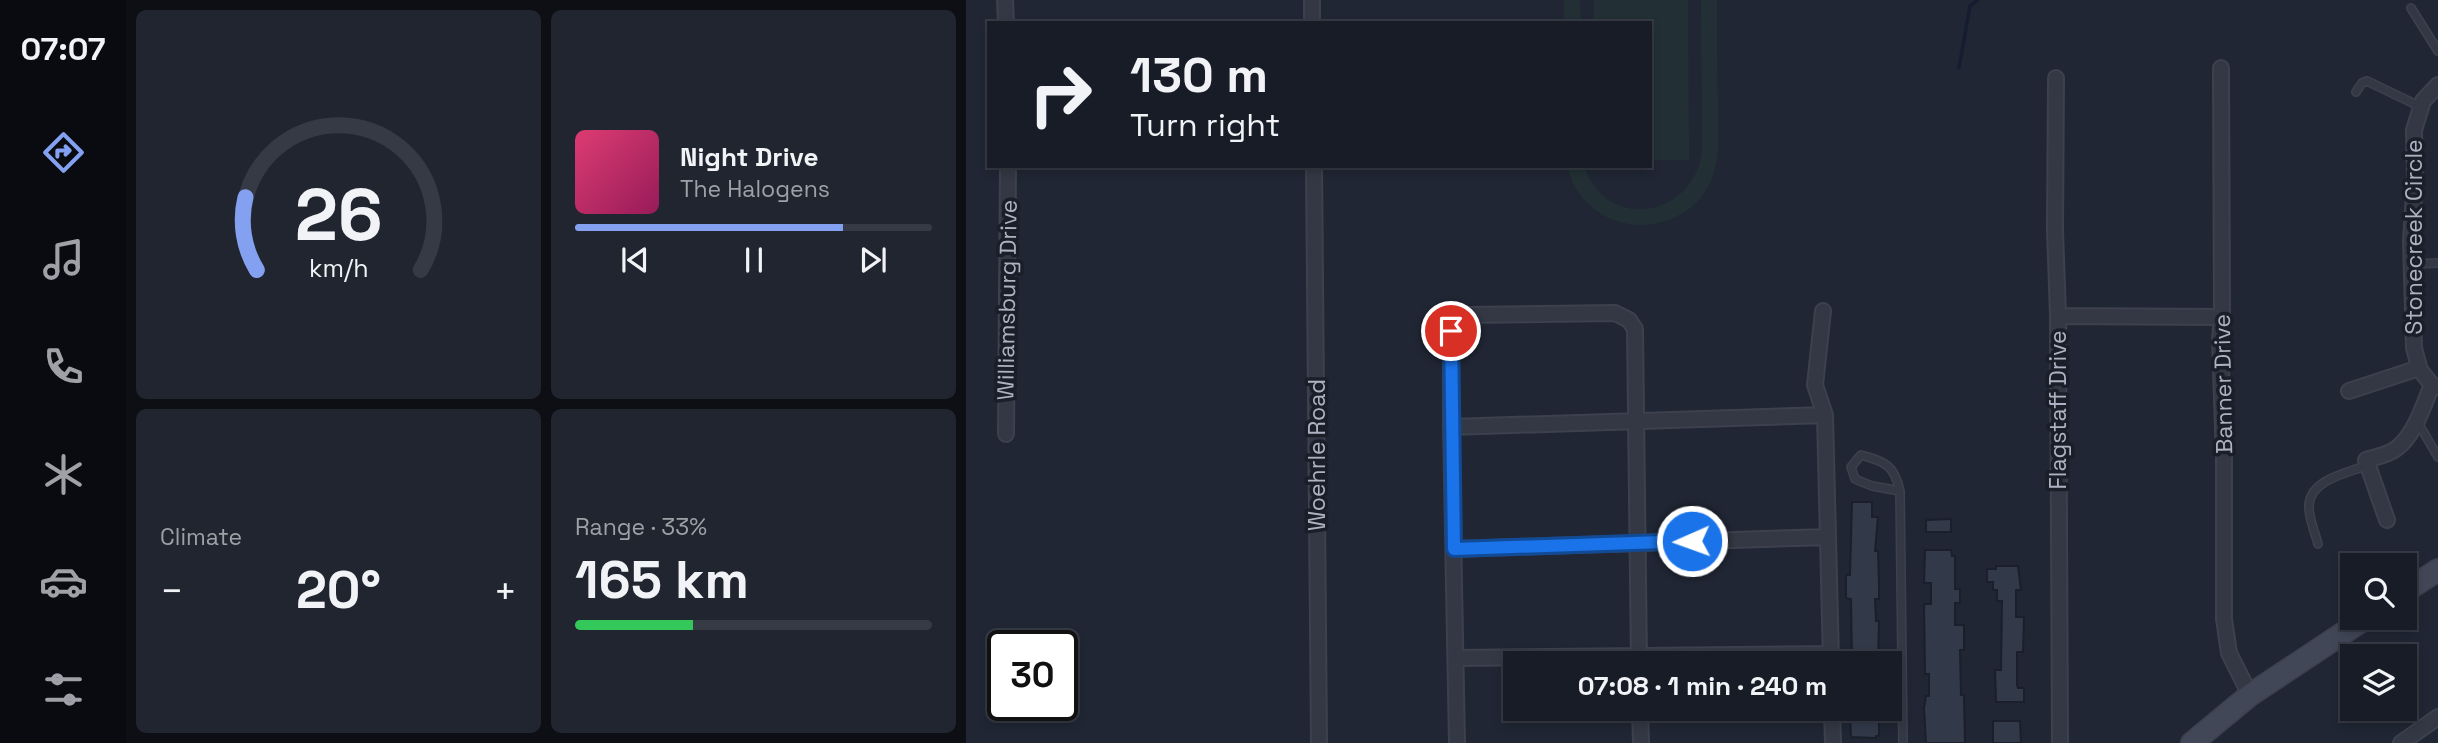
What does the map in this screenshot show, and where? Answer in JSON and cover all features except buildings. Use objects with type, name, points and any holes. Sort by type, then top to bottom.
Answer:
[{"type":"street","points":[[1005,0],[1006,21]]},
{"type":"street","points":[[1311,0],[1312,21]]},
{"type":"street","name":"Banner Drive","points":[[2221,68],[2220,339],[2224,619],[2229,653],[2250,695]]},
{"type":"street","name":"Flagstaff Drive","points":[[2056,78],[2060,743]]},
{"type":"street","name":"Stonecreek Circle","points":[[2435,386],[2419,368],[2414,348],[2414,130],[2423,102],[2438,85]]},
{"type":"street","name":"Williamsburg Drive","points":[[1006,434],[1008,168]]},
{"type":"street","name":"Woehrle Road","points":[[1314,168],[1319,743]]},
{"type":"street","points":[[1823,311],[1815,385],[1825,415],[1831,651]]},
{"type":"street","points":[[1457,743],[1451,331],[1466,315],[1615,313],[1623,316],[1635,330],[1639,651]]},
{"type":"street","points":[[2058,316],[2222,317]]},
{"type":"street","points":[[2349,391],[2419,368]]},
{"type":"street","points":[[2388,520],[2366,460],[2395,450],[2404,442],[2435,386]]},
{"type":"street","points":[[1451,427],[1825,415]]},
{"type":"street","points":[[1454,549],[1828,537]]},
{"type":"street","points":[[2417,584],[2438,570]]},
{"type":"street","points":[[2192,743],[2250,695],[2348,630]]},
{"type":"street","points":[[1456,659],[1503,659]]},
{"type":"street","points":[[2401,743],[2438,717]]},
{"type":"street","points":[[1640,721],[1641,743]]},
{"type":"street","points":[[1832,721],[1833,743]]},
{"type":"lane","points":[[2411,8],[2438,51]]},
{"type":"lane","points":[[2356,92],[2362,82],[2367,81],[2421,107]]},
{"type":"lane","points":[[2413,264],[2438,263]]},
{"type":"lane","points":[[2417,420],[2438,457]]},
{"type":"lane","points":[[1900,491],[1872,486],[1855,479],[1851,467],[1861,455],[1879,460],[1896,474],[1900,491],[1903,743]]},
{"type":"lane","points":[[2318,544],[2309,505],[2314,492],[2322,483],[2368,465]]},
{"type":"shaded area","points":[[1564,0],[1580,0],[1581,21],[1564,21]]},
{"type":"shaded area","points":[[1594,0],[1688,0],[1689,160],[1652,160],[1652,21],[1594,21]]},
{"type":"shaded area","points":[[1701,0],[1717,0],[1718,148],[1714,172],[1700,198],[1678,216],[1664,222],[1635,225],[1620,222],[1601,214],[1586,202],[1574,185],[1568,168],[1585,168],[1595,187],[1611,201],[1629,208],[1649,209],[1667,203],[1684,191],[1696,173],[1702,150]]},
{"type":"waterway","points":[[1959,68],[1970,6],[1978,0]]},
{"type":"route","points":[[1451,331],[1454,549],[1692,541]]}]
